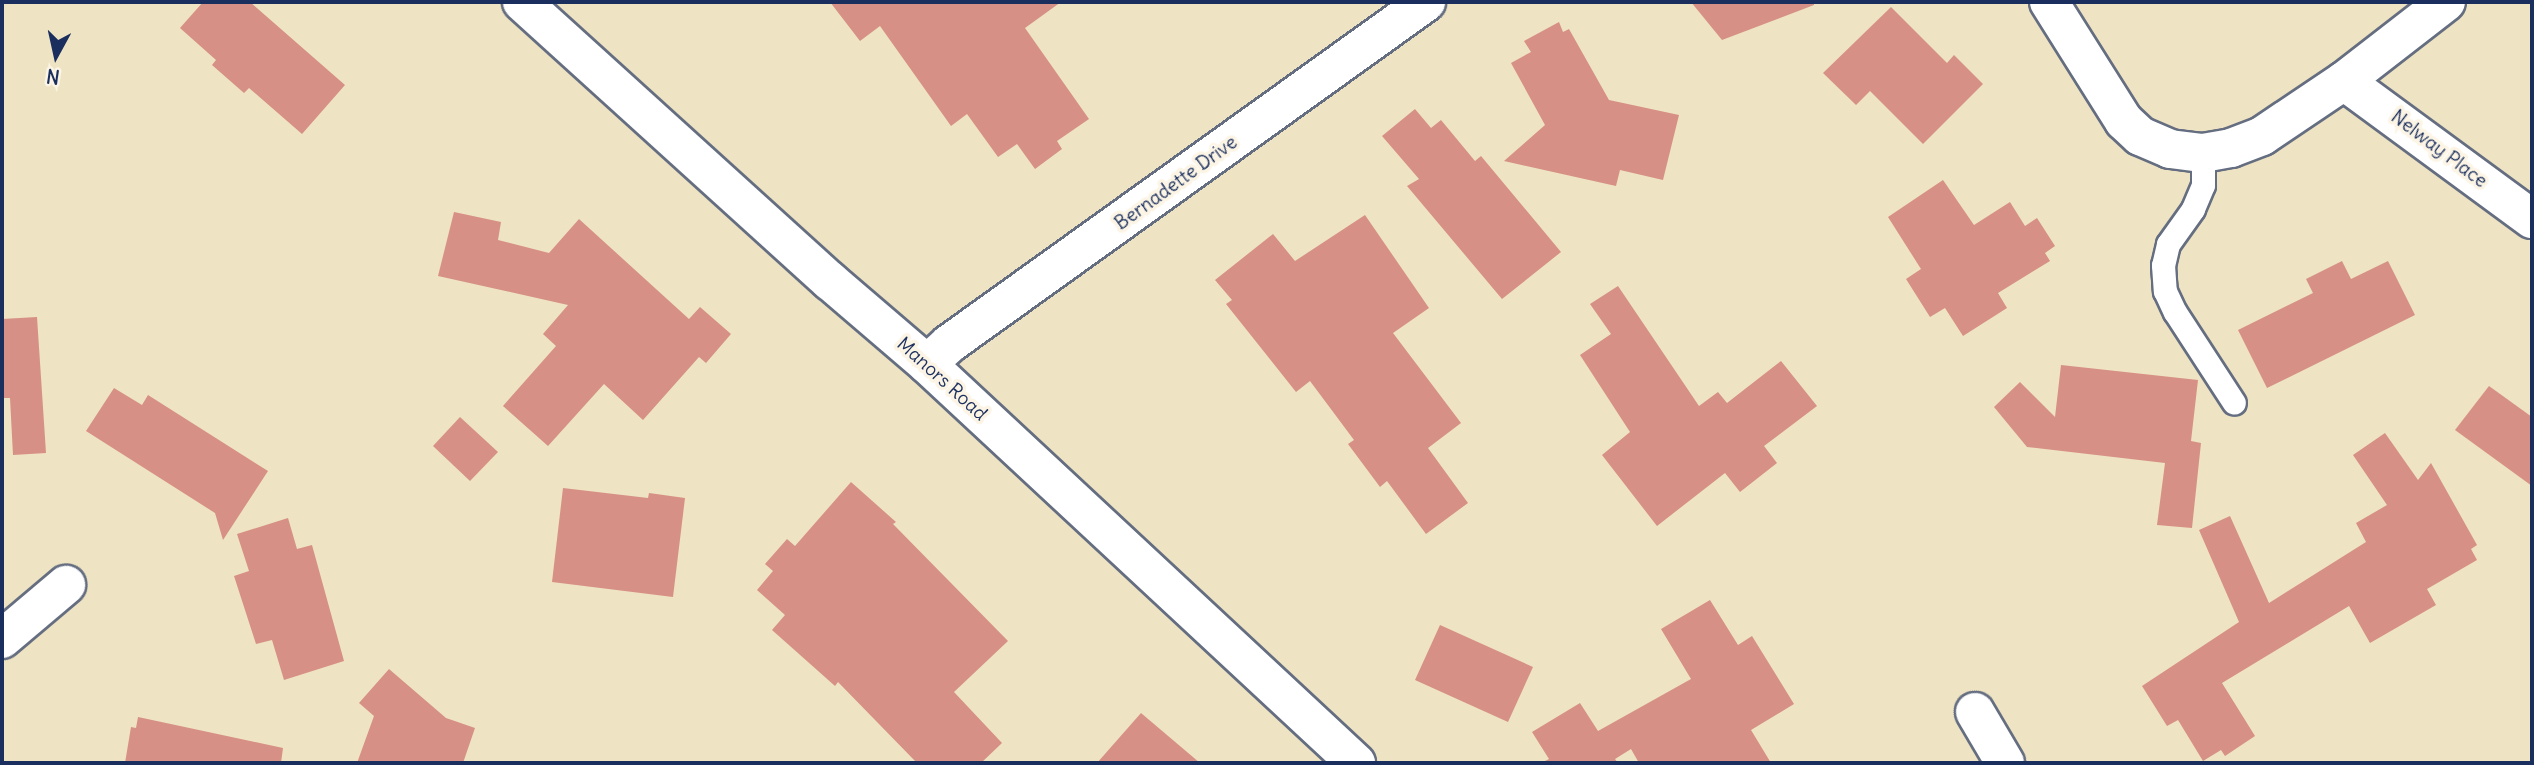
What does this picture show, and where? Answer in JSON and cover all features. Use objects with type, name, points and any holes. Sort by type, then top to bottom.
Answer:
[{"type":"street","name":"Manors Road","points":[[522,2],[830,281],[927,364],[1356,763]]},
{"type":"street","name":"Bernadette Drive","points":[[927,364],[949,344],[1426,2]]},
{"type":"street","points":[[2049,2],[2124,121],[2140,135],[2170,149],[2203,153],[2231,148],[2262,136],[2344,80],[2446,2]]},
{"type":"street","name":"Nelway Place","points":[[2344,80],[2532,219]]},
{"type":"street","points":[[2,639],[66,585]]},
{"type":"street","points":[[1975,712],[2005,763]]},
{"type":"lane","points":[[2203,153],[2203,184],[2193,209],[2168,244],[2163,265],[2165,290],[2175,312],[2234,403]]},
{"type":"building","points":[[203,2],[250,2],[345,85],[302,134],[249,88],[244,93],[212,65],[216,60],[180,28]]},
{"type":"building","points":[[830,2],[1061,2],[1025,28],[1089,119],[1057,141],[1062,149],[1035,169],[1017,144],[998,157],[967,114],[951,126],[880,26],[860,41]]},
{"type":"building","points":[[1691,2],[1814,2],[1814,5],[1722,40]]},
{"type":"building","points":[[1891,7],[1947,63],[1954,55],[1983,84],[1923,144],[1870,91],[1856,105],[1823,73]]},
{"type":"building","points":[[1559,22],[1563,32],[1569,29],[1609,100],[1679,115],[1663,180],[1620,170],[1616,186],[1504,161],[1545,125],[1511,63],[1531,52],[1524,41]]},
{"type":"building","points":[[1415,109],[1431,128],[1441,120],[1475,161],[1481,156],[1561,252],[1502,299],[1407,186],[1419,179],[1382,136]]},
{"type":"building","points":[[1943,180],[1974,225],[2010,202],[2025,226],[2037,218],[2055,246],[2045,253],[2050,261],[1998,293],[2007,308],[1963,336],[1945,308],[1930,317],[1906,279],[1921,269],[1888,217]]},
{"type":"building","points":[[454,212],[501,222],[498,240],[549,253],[579,219],[689,319],[700,307],[731,334],[706,363],[699,357],[643,420],[604,384],[548,446],[503,406],[556,346],[543,334],[568,305],[438,276]]},
{"type":"building","points":[[1365,215],[1429,308],[1393,333],[1461,423],[1428,448],[1468,503],[1426,534],[1387,481],[1380,487],[1348,444],[1354,440],[1310,381],[1296,392],[1226,304],[1232,300],[1215,280],[1273,234],[1295,261]]},
{"type":"building","points":[[2342,261],[2351,279],[2388,261],[2415,315],[2267,388],[2238,330],[2313,293],[2306,279]]},
{"type":"building","points":[[1618,286],[1699,406],[1718,392],[1727,403],[1781,361],[1817,406],[1764,446],[1777,463],[1740,492],[1725,473],[1657,526],[1602,455],[1630,432],[1580,355],[1611,334],[1590,304]]},
{"type":"building","points":[[37,317],[46,453],[13,455],[10,398],[2,398],[2,319]]},
{"type":"building","points":[[2061,365],[2198,380],[2191,441],[2201,443],[2192,528],[2157,525],[2165,463],[2027,447],[1994,407],[2020,382],[2055,417]]},
{"type":"building","points":[[2489,386],[2532,417],[2532,486],[2455,430]]},
{"type":"building","points":[[114,388],[142,405],[148,395],[268,471],[223,540],[215,513],[86,431]]},
{"type":"building","points":[[460,417],[498,452],[470,481],[433,446]]},
{"type":"building","points":[[2385,433],[2418,480],[2431,463],[2477,545],[2471,549],[2477,560],[2427,589],[2436,605],[2370,643],[2349,606],[2222,683],[2255,736],[2225,756],[2221,750],[2203,761],[2178,720],[2167,726],[2142,686],[2239,622],[2199,530],[2230,516],[2269,603],[2366,542],[2356,523],[2387,505],[2353,455]]},
{"type":"building","points":[[851,482],[896,522],[893,524],[1008,641],[954,692],[1002,743],[981,763],[917,763],[838,682],[835,686],[772,630],[785,615],[757,590],[773,571],[765,564],[787,539],[795,546]]},
{"type":"building","points":[[563,488],[648,498],[649,493],[685,498],[673,597],[552,582]]},
{"type":"building","points":[[288,518],[297,549],[312,545],[344,661],[284,680],[272,640],[256,644],[234,576],[249,571],[237,534]]},
{"type":"building","points":[[1710,600],[1738,645],[1752,636],[1794,704],[1751,730],[1771,763],[1639,763],[1631,749],[1615,759],[1618,763],[1541,763],[1549,759],[1532,732],[1580,703],[1598,731],[1691,679],[1661,629]]},
{"type":"building","points":[[1440,625],[1533,667],[1508,722],[1415,680]]},
{"type":"building","points":[[389,669],[446,718],[475,728],[463,763],[357,763],[374,716],[359,703]]},
{"type":"building","points":[[1141,713],[1200,763],[1097,763]]},
{"type":"building","points":[[138,717],[283,748],[281,763],[125,763],[131,727],[136,728]]}]
